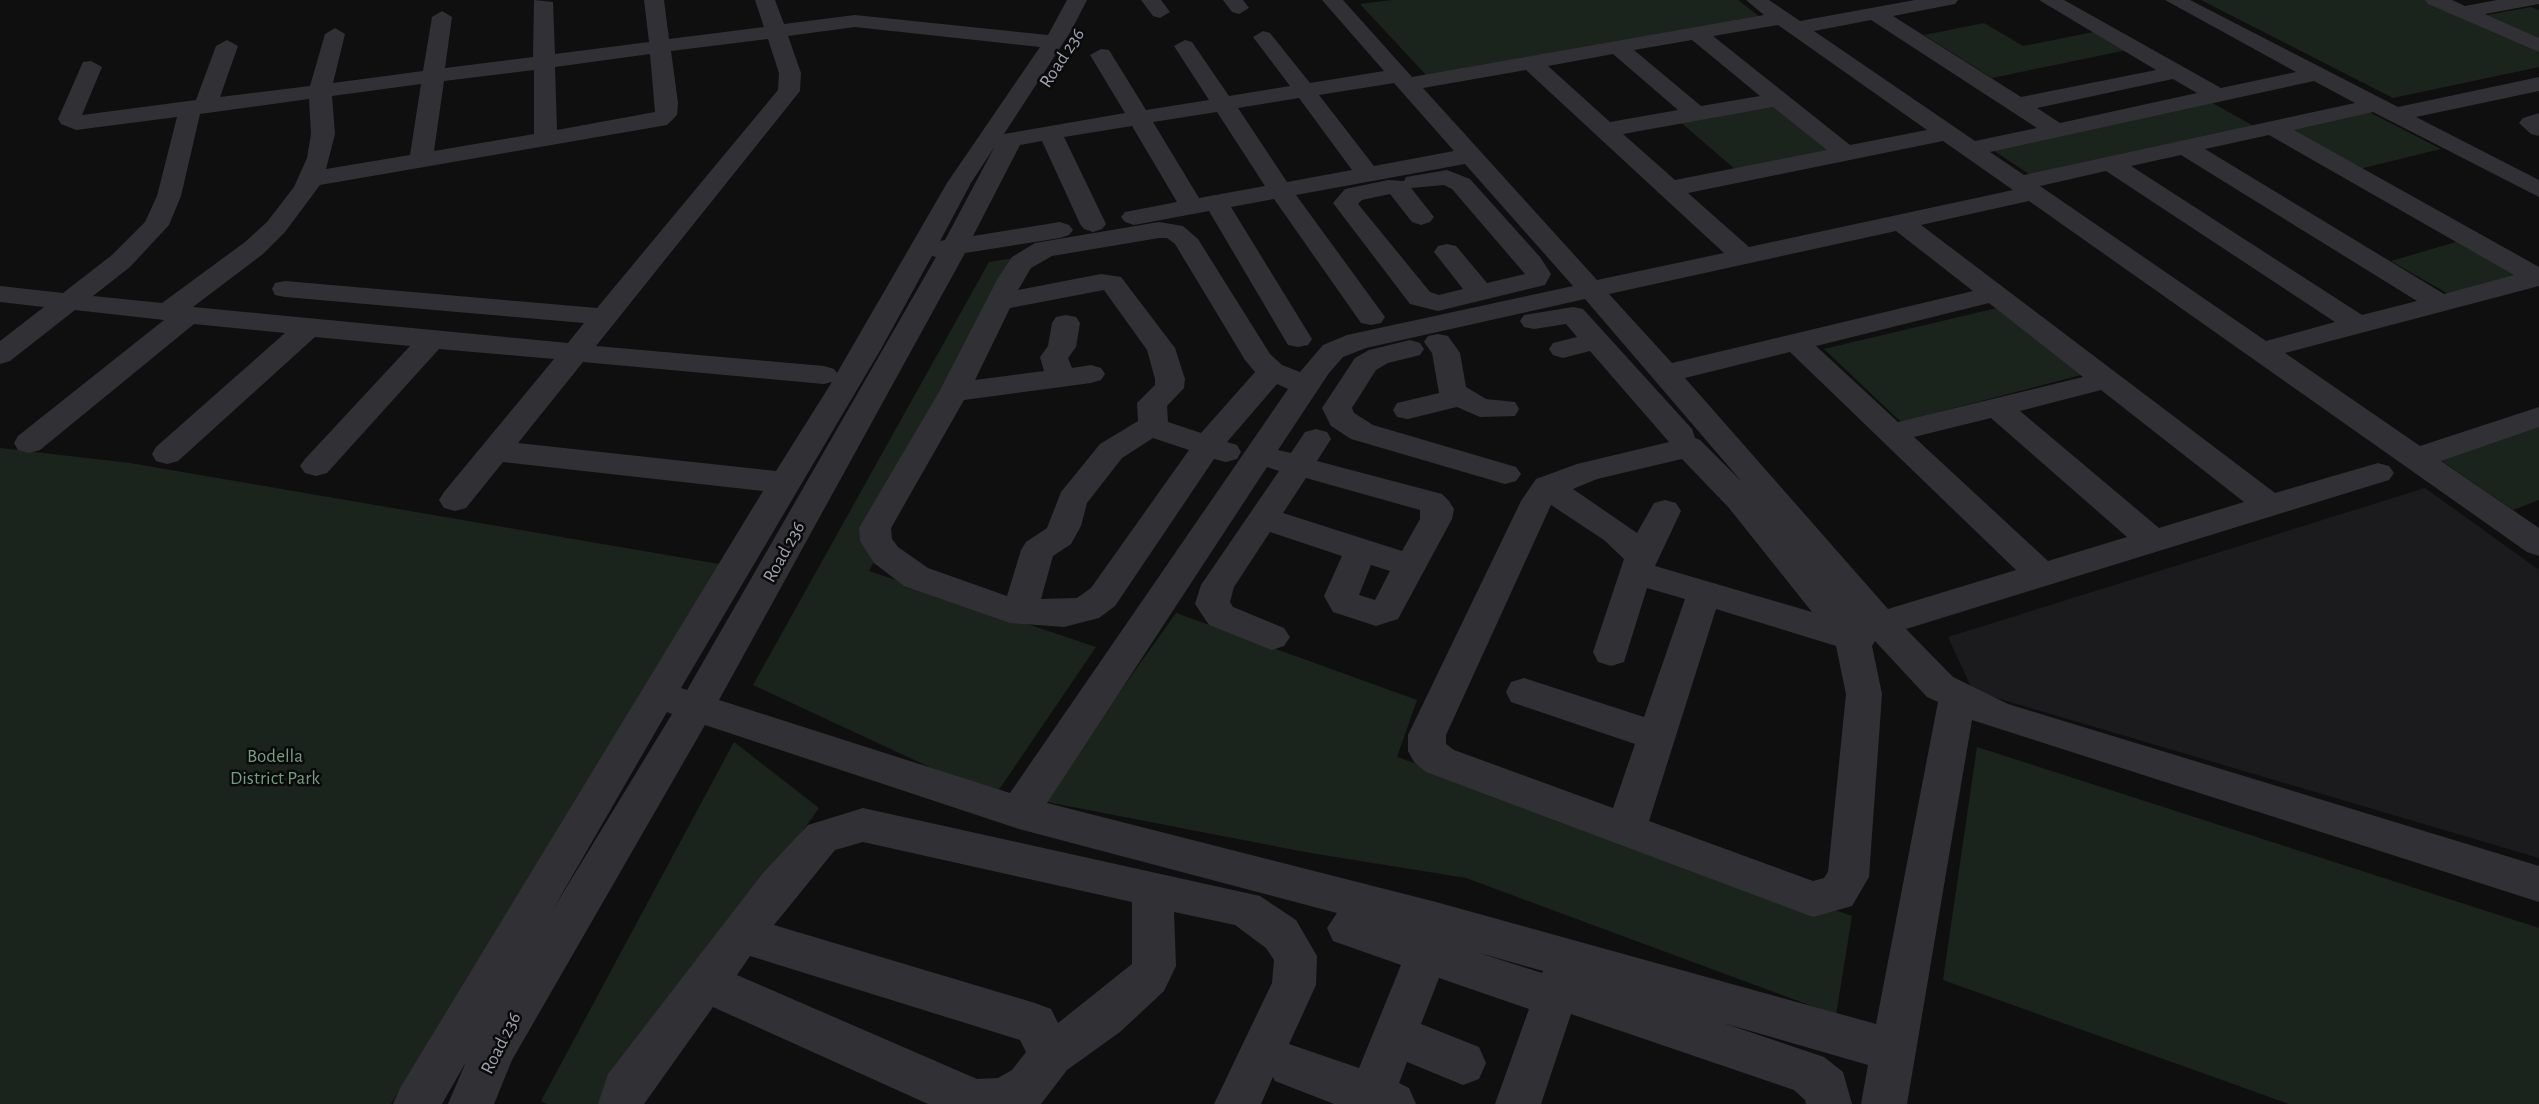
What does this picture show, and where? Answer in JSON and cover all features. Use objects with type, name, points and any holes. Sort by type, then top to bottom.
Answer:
[{"type":"street","points":[[311,179],[659,120],[666,115],[667,103],[654,0]]},
{"type":"street","points":[[455,500],[789,91],[792,80],[765,0]]},
{"type":"street","points":[[423,1102],[658,695],[785,483],[867,349],[938,249],[964,176],[1077,0]]},
{"type":"street","name":"Road 236","points":[[471,1104],[495,1047],[695,709],[938,249],[1011,139],[1097,0]]},
{"type":"street","points":[[1756,0],[2416,458],[2534,528]]},
{"type":"street","points":[[1011,139],[1303,91],[1533,64],[1697,34],[1875,14],[1948,0]]},
{"type":"street","points":[[2049,0],[2217,95]]},
{"type":"street","points":[[2175,0],[2539,190]]},
{"type":"street","points":[[2435,0],[2539,46]]},
{"type":"street","points":[[2463,12],[2532,0]]},
{"type":"street","points":[[1338,1],[1469,156],[1666,374],[1693,432]]},
{"type":"street","points":[[543,2],[546,141]]},
{"type":"street","points":[[1875,14],[2056,130]]},
{"type":"street","points":[[421,162],[442,17]]},
{"type":"street","points":[[91,67],[69,119],[76,123],[832,23],[876,22],[1052,42]]},
{"type":"street","points":[[29,443],[276,227],[311,179],[323,134],[320,91],[335,34]]},
{"type":"street","points":[[1697,34],[1845,153]]},
{"type":"street","points":[[1263,37],[1303,91],[1421,216]]},
{"type":"street","points":[[0,355],[73,301],[121,261],[156,225],[169,196],[198,107],[227,46]]},
{"type":"street","points":[[1185,46],[1286,199],[1371,317]]},
{"type":"street","points":[[1618,48],[1695,113]]},
{"type":"street","points":[[1101,55],[1139,118],[1247,255],[1298,339]]},
{"type":"street","points":[[1533,64],[1745,258]]},
{"type":"street","points":[[2017,105],[2177,72]]},
{"type":"street","points":[[1970,149],[2316,74]]},
{"type":"street","points":[[978,851],[1012,809],[1325,358],[1342,345],[1426,330],[1902,223],[2110,163],[2272,127],[2384,110],[2427,108],[2539,84]]},
{"type":"street","points":[[1606,130],[1778,99]]},
{"type":"street","points":[[2427,108],[2539,165]]},
{"type":"street","points":[[2539,120],[2531,123],[2539,129]]},
{"type":"street","points":[[2272,127],[2538,278]]},
{"type":"street","points":[[1051,132],[1093,224]]},
{"type":"street","points":[[1669,189],[1947,133]]},
{"type":"street","points":[[2185,147],[2440,303]]},
{"type":"street","points":[[1028,245],[1093,224],[1286,199],[1388,179],[1469,156]]},
{"type":"street","points":[[2110,163],[2358,325]]},
{"type":"street","points":[[2505,173],[2539,165]]},
{"type":"street","points":[[1388,179],[1454,179],[1538,274],[1525,283],[1437,303],[1420,298],[1345,203],[1354,194],[1388,179]]},
{"type":"street","points":[[1286,199],[1324,201]]},
{"type":"street","points":[[1902,223],[2270,506]]},
{"type":"street","points":[[938,249],[1028,245],[1159,230],[1174,231],[1185,239],[1252,350],[1306,386]]},
{"type":"street","points":[[1028,245],[954,392],[875,528],[876,541],[886,555],[916,577],[1020,611],[1064,614],[1087,609],[1103,597],[1208,446],[1273,363],[1298,339],[1371,317],[1426,330],[1569,313],[1693,432],[1868,630],[1847,877],[1837,893],[1813,899],[1440,761],[1427,751],[1427,735],[1537,501],[1547,487],[1693,432]]},
{"type":"street","points":[[1447,252],[1482,293]]},
{"type":"street","points":[[1210,262],[1247,255]]},
{"type":"street","points":[[1338,271],[1377,261]]},
{"type":"street","points":[[2261,351],[2538,278]]},
{"type":"street","points":[[999,302],[1101,282],[1112,283],[1121,292],[1140,324],[1161,348],[1170,379],[1169,388],[1152,402],[1150,427]]},
{"type":"street","points":[[285,289],[605,317]]},
{"type":"street","points":[[1666,374],[1994,293]]},
{"type":"street","points":[[0,295],[308,328],[824,375]]},
{"type":"street","points":[[1061,378],[1054,357],[1062,347],[1066,323]]},
{"type":"street","points":[[167,454],[308,328]]},
{"type":"street","points":[[1426,330],[1446,353],[1452,391],[1479,408],[1504,409]]},
{"type":"street","points":[[1426,330],[1365,364],[1337,408],[1342,419],[1362,432],[1505,474]]},
{"type":"street","points":[[316,466],[433,338]]},
{"type":"street","points":[[1563,349],[1597,341]]},
{"type":"street","points":[[1795,342],[2042,575]]},
{"type":"street","points":[[954,392],[1091,374]]},
{"type":"street","points":[[1892,433],[2106,380]]},
{"type":"street","points":[[1408,410],[1460,397]]},
{"type":"street","points":[[1997,407],[2153,541]]},
{"type":"street","points":[[2416,458],[2539,417]]},
{"type":"street","points":[[1020,611],[1038,550],[1059,536],[1065,526],[1072,500],[1111,451],[1150,427],[1208,446],[1257,458],[1307,452],[1431,502],[1438,509],[1436,519],[1412,566],[1386,610],[1376,613],[1366,610],[1345,603],[1341,596],[1361,550]]},
{"type":"street","points":[[497,451],[785,483]]},
{"type":"street","points":[[1272,637],[1222,616],[1212,604],[1218,585],[1307,452]]},
{"type":"street","points":[[1868,630],[2378,473]]},
{"type":"street","points":[[1547,487],[1616,532],[1639,565],[1704,594],[1868,630],[1905,650],[1926,675],[1957,698],[2009,719],[2539,884]]},
{"type":"street","points":[[1611,652],[1639,565],[1665,511]]},
{"type":"street","points":[[1262,518],[1412,566]]},
{"type":"street","points":[[1626,829],[1704,594]]},
{"type":"street","points":[[1524,692],[1658,737]]},
{"type":"street","points":[[658,695],[695,709],[1561,982],[1808,1073],[1826,1088],[1829,1104]]},
{"type":"street","points":[[1884,1104],[1957,698]]},
{"type":"street","points":[[621,1104],[624,1090],[778,886],[822,837],[863,825],[1245,909],[1281,934],[1296,956],[1294,985],[1237,1104]]},
{"type":"street","points":[[706,982],[976,1102],[1003,1100],[1028,1086],[1051,1055],[1104,1017],[1149,977],[1154,966],[1152,889]]},
{"type":"street","points":[[1348,928],[1427,954],[1895,1051]]},
{"type":"street","points":[[741,934],[1035,1024],[1051,1055]]},
{"type":"street","points":[[1292,1065],[1382,1099],[1394,1035],[1427,954]]},
{"type":"street","points":[[1518,1104],[1561,982]]},
{"type":"street","points":[[1394,1035],[1463,1063]]},
{"type":"shaded area","points":[[2425,488],[2539,570],[2539,858],[1973,691],[1948,637]]},
{"type":"green space","points":[[1392,0],[1738,0],[1764,20],[1427,76],[1360,4]]},
{"type":"green space","points":[[2201,0],[2435,0],[2539,46],[2539,67],[2393,98]]},
{"type":"green space","points":[[2531,7],[2539,10],[2539,39],[2487,15]]},
{"type":"green space","points":[[1984,23],[2023,46],[2094,32],[2127,50],[1992,78],[1924,35]]},
{"type":"green space","points":[[2207,100],[2259,129],[2038,180],[1990,148]]},
{"type":"green space","points":[[1780,102],[1841,149],[1736,170],[1679,121]]},
{"type":"green space","points":[[2367,111],[2441,149],[2359,169],[2287,129]]},
{"type":"green space","points":[[2456,242],[2517,275],[2452,296],[2391,261]]},
{"type":"green space","points":[[1032,255],[869,571],[1096,647],[994,797],[753,685],[989,262]]},
{"type":"green space","points":[[1997,308],[2081,375],[1901,422],[1824,349]]},
{"type":"green space","points":[[2539,424],[2539,500],[2513,510],[2436,457]]},
{"type":"green space","name":"Bodella District Park","points":[[0,448],[130,463],[719,564],[391,1104],[0,1104]]},
{"type":"green space","points":[[1176,613],[1417,700],[1397,757],[1852,916],[1836,1015],[1466,878],[1305,852],[1042,801]]},
{"type":"green space","points":[[734,742],[819,808],[606,1104],[547,1104],[541,1101]]},
{"type":"green space","points":[[1977,747],[2539,928],[2539,1104],[2289,1104],[1943,980]]}]
